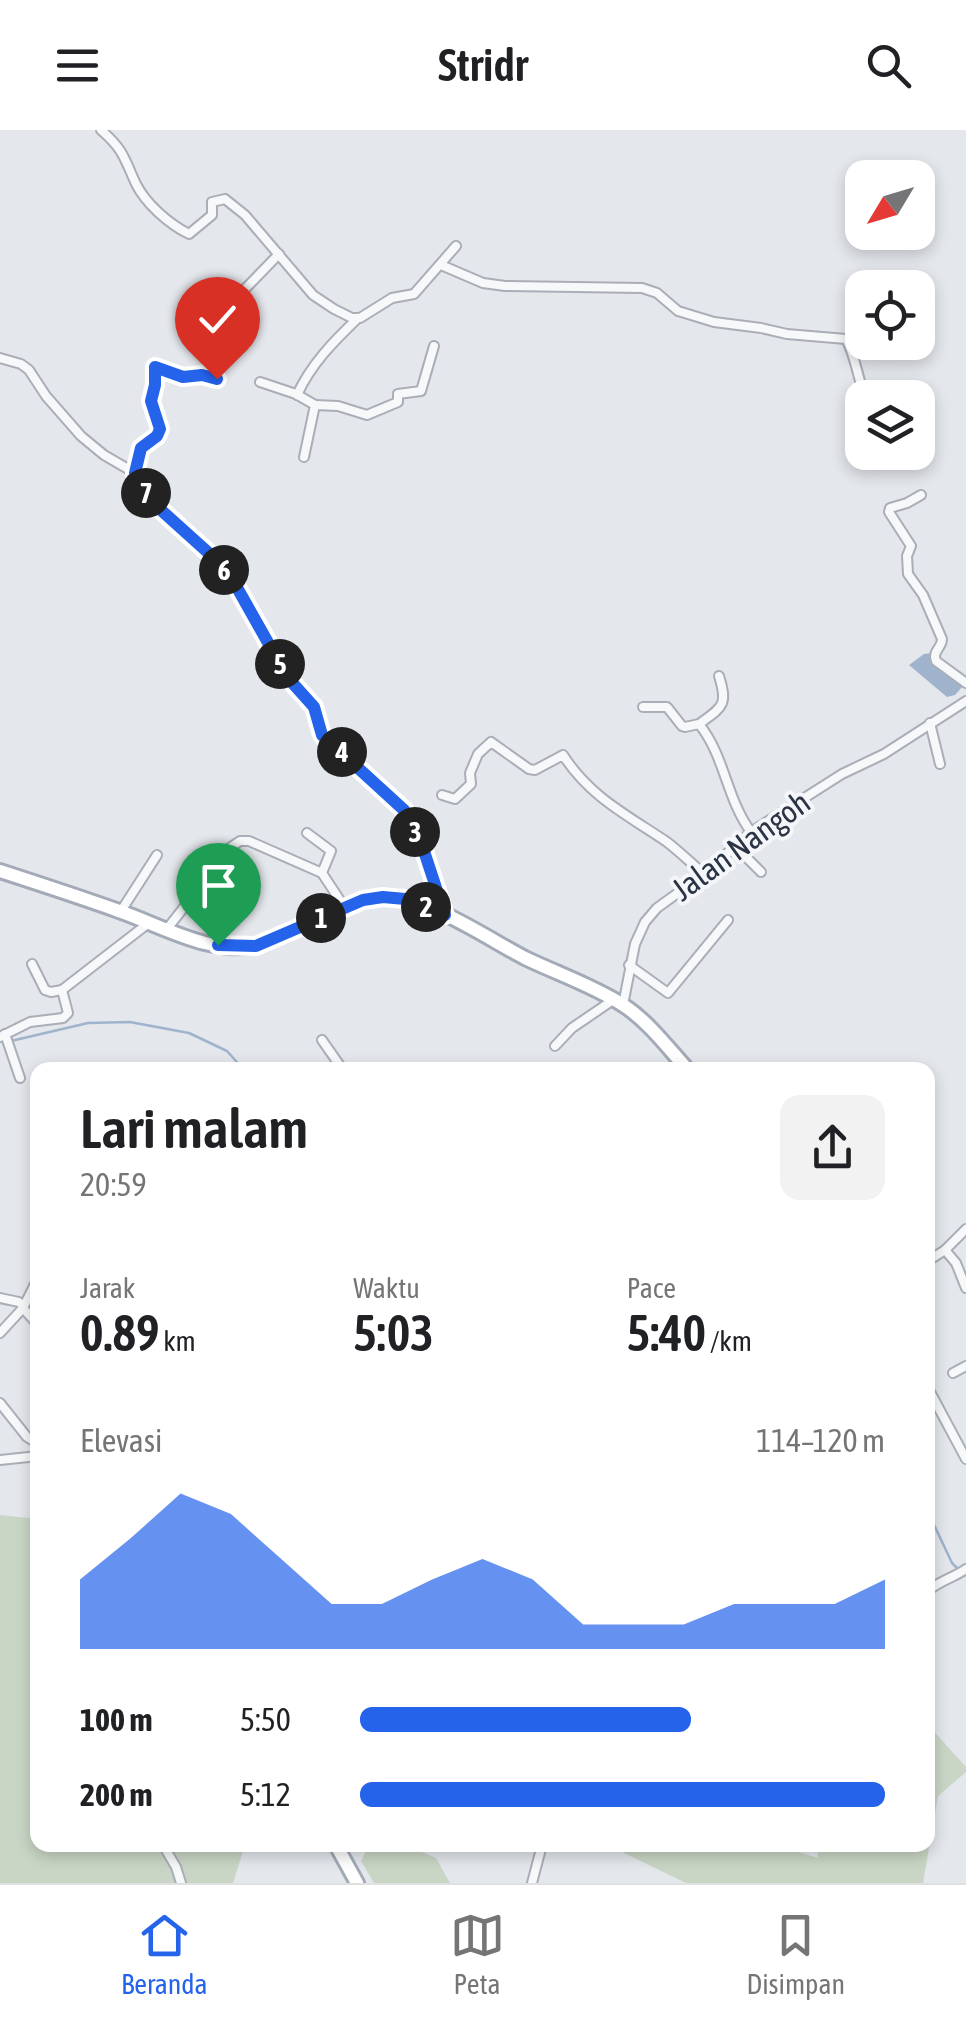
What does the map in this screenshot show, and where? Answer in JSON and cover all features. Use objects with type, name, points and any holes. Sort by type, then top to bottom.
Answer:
[{"type":"main road","points":[[0,871],[199,941],[246,947],[262,944],[363,900],[396,897],[445,915],[618,1002],[681,1062]]},
{"type":"main road","points":[[340,1852],[357,1883]]},
{"type":"street","points":[[101,130],[116,143],[138,188],[176,228],[189,234],[212,215],[212,202],[226,198],[313,295],[358,318]]},
{"type":"street","points":[[297,395],[305,376],[327,348],[358,318],[392,298],[414,294],[456,246]]},
{"type":"street","points":[[243,291],[279,254]]},
{"type":"street","points":[[441,265],[483,283],[642,288],[657,293],[678,310],[714,322],[788,334],[846,338],[859,380]]},
{"type":"street","points":[[260,382],[315,405],[338,406],[367,415],[398,402],[398,394],[421,392],[434,346]]},
{"type":"street","points":[[0,358],[29,370],[46,396],[92,446],[135,473],[152,502],[212,556],[235,584],[288,678],[314,707],[322,735],[404,810],[423,848],[445,915]]},
{"type":"street","points":[[135,473],[141,448],[160,429],[151,401],[155,367],[183,377],[202,375],[217,379]]},
{"type":"street","points":[[304,456],[315,405]]},
{"type":"street","points":[[920,495],[888,512],[910,543],[908,574],[924,595],[942,639],[936,649],[936,661],[966,683]]},
{"type":"street","points":[[643,707],[667,707],[686,728],[699,724],[724,702],[719,676]]},
{"type":"street","name":"Jalan Nangoh","points":[[618,1002],[635,944],[649,917],[666,902],[751,832],[966,701]]},
{"type":"street","points":[[930,723],[940,764]]},
{"type":"street","points":[[699,724],[711,739],[732,799],[751,832]]},
{"type":"street","points":[[442,795],[455,798],[471,784],[470,773],[478,754],[491,742],[529,769],[535,770],[563,755],[573,772],[623,816],[672,846],[704,874]]},
{"type":"street","points":[[307,834],[331,852],[322,873]]},
{"type":"street","points":[[166,929],[240,841],[249,841],[322,873],[345,908]]},
{"type":"street","points":[[735,846],[761,872]]},
{"type":"street","points":[[121,911],[157,855]]},
{"type":"street","points":[[629,965],[668,993],[728,920]]},
{"type":"street","points":[[32,964],[45,990],[62,990],[150,922]]},
{"type":"street","points":[[0,1053],[6,1041],[30,1022],[65,1017],[68,1010],[62,990]]},
{"type":"street","points":[[555,1046],[572,1028],[618,1002]]},
{"type":"street","points":[[322,1040],[338,1062]]},
{"type":"street","points":[[6,1041],[20,1078]]},
{"type":"street","points":[[935,1256],[966,1228]]},
{"type":"street","points":[[944,1250],[956,1263],[966,1288]]},
{"type":"street","points":[[0,1334],[30,1293]]},
{"type":"street","points":[[0,1298],[19,1302],[30,1315]]},
{"type":"street","points":[[953,1373],[966,1366]]},
{"type":"street","points":[[935,1401],[966,1459]]},
{"type":"street","points":[[0,1403],[30,1439]]},
{"type":"street","points":[[0,1460],[30,1457]]},
{"type":"street","points":[[935,1585],[966,1569]]},
{"type":"street","points":[[167,1852],[182,1883]]},
{"type":"street","points":[[532,1883],[540,1852]]},
{"type":"green space","points":[[0,1515],[30,1518],[30,1852],[243,1852],[233,1883],[0,1883]]},
{"type":"green space","points":[[935,1733],[966,1767],[966,1772],[938,1796],[935,1813]]},
{"type":"green space","points":[[366,1852],[422,1852],[436,1858],[450,1883],[374,1883],[361,1861]]},
{"type":"green space","points":[[798,1852],[818,1858],[818,1852],[928,1852],[923,1883],[686,1883],[624,1853]]},
{"type":"water","points":[[932,653],[963,686],[955,695],[947,697],[909,665]]},
{"type":"waterway","points":[[11,1041],[88,1023],[130,1022],[189,1033],[227,1051],[237,1062]]},
{"type":"waterway","points":[[935,1527],[958,1569]]},
{"type":"route","points":[[217,379],[207,375],[183,377],[155,367],[155,385],[150,396],[160,433],[141,448],[135,473],[152,502],[212,556],[235,584],[288,678],[314,707],[322,735],[404,810],[423,848],[445,915],[405,899],[383,897],[363,900],[256,946],[218,945]]}]
